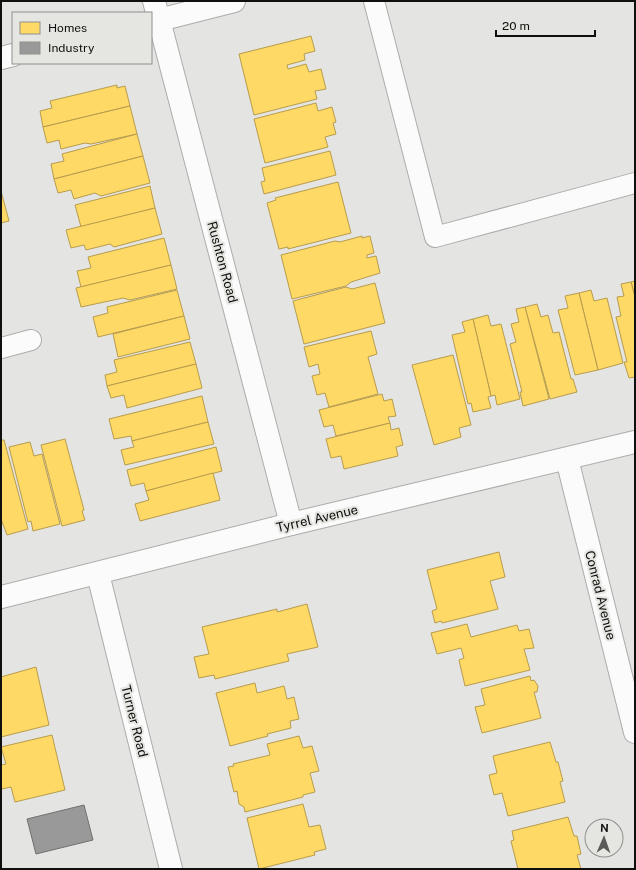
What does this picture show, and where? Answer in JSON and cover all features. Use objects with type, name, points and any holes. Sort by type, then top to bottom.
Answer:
[{"type":"street","points":[[155,14],[234,1]]},
{"type":"street","name":"Rushton Road","points":[[155,14],[291,524]]},
{"type":"street","points":[[1,58],[12,55]]},
{"type":"street","name":"Tyrrel Avenue","points":[[1,597],[98,574],[291,524],[635,442]]},
{"type":"street","name":"Conrad Avenue","points":[[567,459],[635,732]]},
{"type":"street","name":"Turner Road","points":[[98,574],[171,869]]},
{"type":"lane","points":[[374,1],[435,237],[635,183]]},
{"type":"lane","points":[[1,348],[31,340]]},
{"type":"building: Homes","points":[[311,36],[315,51],[304,54],[305,60],[287,65],[288,69],[306,64],[309,72],[321,69],[326,89],[315,91],[317,99],[254,115],[239,54]]},
{"type":"building: Homes","points":[[117,85],[117,88],[125,86],[130,106],[43,127],[40,111],[52,108],[50,101]]},
{"type":"building: Homes","points":[[316,103],[318,111],[332,107],[336,122],[333,123],[336,134],[325,137],[328,147],[265,163],[254,119]]},
{"type":"building: Homes","points":[[130,106],[137,134],[91,144],[85,143],[61,149],[59,140],[47,143],[43,127]]},
{"type":"building: Homes","points":[[137,134],[143,156],[54,179],[51,164],[64,161],[62,154]]},
{"type":"building: Homes","points":[[330,151],[336,175],[264,194],[261,182],[265,181],[262,168]]},
{"type":"building: Homes","points":[[143,156],[150,183],[101,196],[95,193],[74,199],[71,190],[58,193],[54,179]]},
{"type":"building: Homes","points":[[338,182],[351,233],[288,249],[288,247],[279,249],[267,203],[276,200],[275,198]]},
{"type":"building: Homes","points":[[150,186],[155,208],[81,227],[75,205]]},
{"type":"building: Homes","points":[[1,191],[9,221],[1,223]]},
{"type":"building: Homes","points":[[155,208],[162,234],[114,247],[110,244],[86,250],[84,245],[71,248],[66,230]]},
{"type":"building: Homes","points":[[362,236],[362,238],[370,236],[374,253],[367,255],[367,258],[376,256],[380,273],[351,282],[346,286],[292,299],[281,255],[335,241],[340,242]]},
{"type":"building: Homes","points":[[164,238],[171,265],[81,287],[77,271],[91,268],[88,257]]},
{"type":"building: Homes","points":[[171,265],[177,289],[130,300],[123,298],[81,307],[76,288]]},
{"type":"building: Homes","points":[[635,281],[635,297],[631,282]]},
{"type":"building: Homes","points":[[631,282],[635,297],[635,377],[629,378],[624,362],[627,362],[616,317],[621,316],[617,297],[624,296],[621,284]]},
{"type":"building: Homes","points":[[375,283],[385,323],[304,344],[293,301],[346,287],[352,289]]},
{"type":"building: Homes","points":[[177,290],[184,316],[98,337],[93,317],[108,313],[107,307]]},
{"type":"building: Homes","points":[[591,290],[594,301],[607,298],[623,363],[598,370],[579,293]]},
{"type":"building: Homes","points":[[579,293],[598,370],[575,375],[558,310],[568,308],[565,296]]},
{"type":"building: Homes","points":[[537,304],[541,317],[548,315],[553,333],[559,332],[571,379],[573,379],[577,392],[550,399],[525,307]]},
{"type":"building: Homes","points":[[525,307],[549,399],[523,406],[520,392],[522,392],[510,344],[516,342],[511,324],[519,322],[516,309]]},
{"type":"building: Homes","points":[[488,315],[491,326],[501,324],[520,399],[497,405],[495,395],[491,396],[473,319]]},
{"type":"building: Homes","points":[[184,316],[190,339],[118,357],[113,334]]},
{"type":"building: Homes","points":[[473,319],[491,396],[488,397],[491,408],[473,412],[471,403],[468,404],[452,335],[465,332],[462,322]]},
{"type":"building: Homes","points":[[371,331],[377,354],[368,357],[378,394],[329,407],[325,393],[317,395],[312,376],[320,374],[318,364],[309,367],[304,347]]},
{"type":"building: Homes","points":[[190,342],[196,364],[107,386],[105,375],[117,372],[114,360]]},
{"type":"building: Homes","points":[[453,355],[471,425],[459,428],[461,437],[434,445],[412,365]]},
{"type":"building: Homes","points":[[196,364],[202,388],[127,408],[124,395],[111,398],[107,386]]},
{"type":"building: Homes","points":[[382,394],[384,401],[392,399],[396,416],[388,417],[390,423],[336,436],[333,425],[324,427],[319,410]]},
{"type":"building: Homes","points":[[202,396],[208,422],[132,441],[131,436],[114,439],[109,419]]},
{"type":"building: Homes","points":[[208,422],[214,444],[125,465],[121,450],[134,447],[132,441]]},
{"type":"building: Homes","points":[[390,423],[391,430],[399,428],[403,445],[396,447],[398,456],[344,469],[341,456],[331,458],[326,439]]},
{"type":"building: Homes","points":[[65,439],[84,510],[82,511],[85,520],[62,526],[41,445]]},
{"type":"building: Homes","points":[[1,440],[4,440],[28,529],[7,535],[1,519]]},
{"type":"building: Homes","points":[[30,442],[34,456],[42,454],[60,524],[33,531],[31,521],[28,522],[9,447]]},
{"type":"building: Homes","points":[[216,447],[222,471],[146,491],[144,483],[131,486],[127,470]]},
{"type":"building: Homes","points":[[213,473],[220,500],[140,521],[135,504],[149,500],[146,491]]},
{"type":"building: Homes","points":[[499,552],[505,577],[490,581],[498,609],[442,623],[441,621],[435,623],[432,611],[437,609],[427,570]]},
{"type":"building: Homes","points":[[307,604],[318,647],[287,654],[289,661],[215,679],[214,675],[199,678],[194,657],[209,654],[202,627],[277,609],[277,612]]},
{"type":"building: Homes","points":[[467,624],[471,637],[517,625],[519,631],[529,629],[534,648],[524,649],[530,670],[465,686],[459,660],[464,658],[461,648],[437,654],[431,633]]},
{"type":"building: Homes","points":[[36,667],[49,725],[1,737],[1,677]]},
{"type":"building: Homes","points":[[530,676],[531,681],[534,680],[538,686],[537,692],[534,692],[541,718],[482,733],[475,707],[485,705],[481,689]]},
{"type":"building: Homes","points":[[255,683],[257,693],[284,686],[287,699],[294,697],[299,719],[290,721],[291,728],[230,746],[216,693]]},
{"type":"building: Homes","points":[[52,735],[65,790],[15,802],[11,787],[2,789],[1,787],[1,765],[6,764],[1,747]]},
{"type":"building: Homes","points":[[299,736],[303,748],[312,746],[319,771],[310,773],[315,792],[303,795],[303,797],[245,812],[244,807],[239,804],[237,791],[234,792],[228,767],[234,766],[233,764],[270,755],[267,744]]},
{"type":"building: Homes","points":[[550,742],[556,762],[558,762],[563,781],[560,782],[565,802],[508,816],[502,793],[494,795],[489,775],[497,773],[493,756]]},
{"type":"building: Homes","points":[[303,804],[309,827],[320,825],[326,849],[314,852],[315,855],[259,869],[247,818]]},
{"type":"building: Homes","points":[[568,817],[574,836],[577,836],[581,854],[577,855],[581,869],[518,869],[511,841],[514,840],[512,831]]},
{"type":"building: Industry","points":[[84,805],[93,840],[36,854],[27,819]]}]
